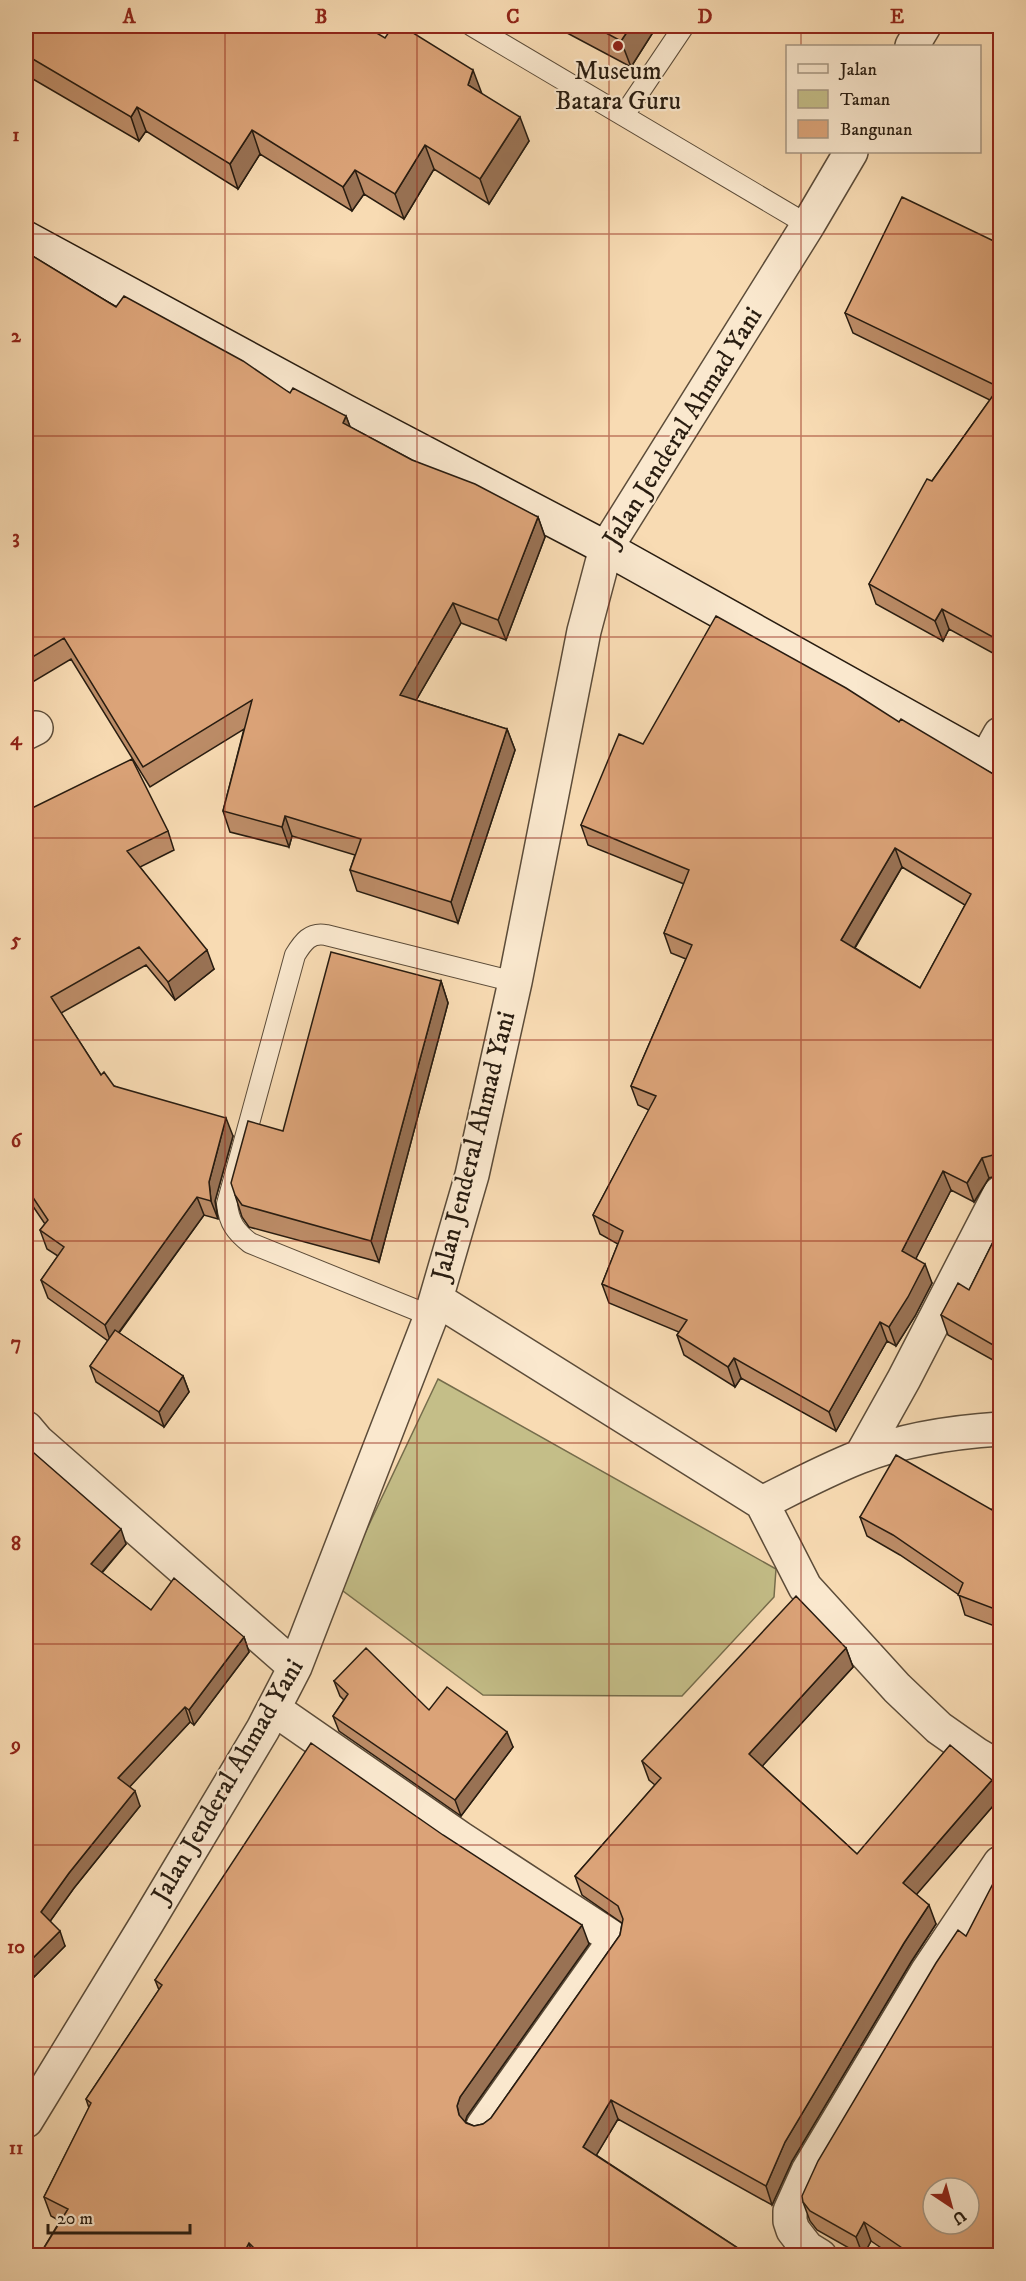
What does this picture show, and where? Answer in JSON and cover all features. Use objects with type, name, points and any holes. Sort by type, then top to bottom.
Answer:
[{"type":"street","points":[[913,45],[924,26]]},
{"type":"street","name":"Jalan Jenderal Ahmad Yani","points":[[26,2121],[159,1903],[296,1667],[433,1308],[472,1175],[515,982],[584,631],[606,548],[808,225],[850,153]]},
{"type":"street","points":[[26,238],[345,411],[996,754]]},
{"type":"street","points":[[861,1456],[904,1379],[1000,1193]]},
{"type":"street","points":[[433,1308],[762,1503],[805,1587],[897,1688],[939,1728],[1000,1768]]},
{"type":"street","points":[[762,1503],[861,1456],[961,1432],[1000,1429]]},
{"type":"street","points":[[29,1440],[296,1667]]},
{"type":"street","points":[[273,1708],[460,1838],[610,1936],[609,1948],[483,2126]]},
{"type":"street","points":[[820,2256],[807,2248],[793,2230],[790,2221],[790,2211],[808,2171],[927,1972],[1000,1863]]},
{"type":"lane","points":[[472,26],[808,225]]},
{"type":"lane","points":[[624,116],[684,26]]},
{"type":"lane","points":[[433,1308],[250,1243],[236,1232],[228,1217],[227,1204],[295,955],[306,939],[318,933],[515,982]]},
{"type":"green space","points":[[438,1379],[776,1569],[774,1597],[682,1696],[483,1695],[339,1588]]},
{"type":"building","points":[[26,26],[365,26],[385,38],[393,26],[402,26],[473,70],[468,85],[520,117],[480,179],[425,145],[395,194],[355,170],[343,187],[252,130],[230,164],[137,107],[131,117],[26,55]]},
{"type":"building","points":[[593,26],[631,26],[621,41]]},
{"type":"building","points":[[902,197],[1000,244],[1000,641],[942,609],[935,621],[869,584],[927,479],[932,481],[999,387],[845,313]]},
{"type":"building","points":[[26,252],[116,307],[124,296],[243,361],[290,393],[293,388],[346,416],[343,423],[412,460],[475,484],[538,517],[498,620],[453,603],[400,695],[507,729],[451,902],[350,870],[361,839],[285,816],[282,827],[223,811],[252,700],[143,767],[64,638],[26,661]]},
{"type":"building","points":[[716,616],[846,688],[899,722],[901,719],[1000,778],[1000,1157],[993,1155],[982,1158],[967,1183],[943,1171],[902,1251],[925,1264],[889,1327],[880,1322],[829,1412],[734,1358],[728,1367],[677,1335],[687,1320],[602,1284],[623,1231],[593,1215],[656,1096],[631,1086],[692,945],[664,933],[689,870],[581,825],[619,734],[643,744]],"holes":[[[895,848],[971,894],[920,988],[841,940]]]},
{"type":"building","points":[[132,759],[168,831],[127,851],[207,950],[168,982],[139,947],[51,997],[101,1075],[104,1072],[114,1086],[226,1118],[209,1182],[211,1201],[197,1197],[105,1325],[41,1280],[64,1247],[40,1230],[48,1220],[26,1187],[26,811]]},
{"type":"building","points":[[331,952],[441,981],[371,1241],[242,1205],[231,1183],[248,1121],[283,1131]]},
{"type":"building","points":[[1000,1228],[1000,1349],[941,1315],[958,1283],[969,1290]]},
{"type":"building","points":[[115,1330],[183,1376],[159,1412],[90,1366]]},
{"type":"building","points":[[26,1446],[121,1529],[91,1564],[151,1610],[174,1578],[244,1637],[189,1710],[185,1707],[118,1778],[135,1791],[69,1873],[41,1912],[60,1931],[29,1962],[26,1959]]},
{"type":"building","points":[[896,1455],[992,1510],[1000,1489],[1000,1611],[958,1595],[963,1583],[893,1535],[860,1517]]},
{"type":"building","points":[[796,1596],[846,1648],[749,1754],[857,1854],[950,1745],[992,1780],[903,1883],[929,1905],[785,2142],[766,2186],[611,2100],[583,2147],[750,2256],[262,2256],[249,2243],[242,2256],[39,2256],[68,2209],[44,2197],[91,2103],[86,2099],[162,1985],[155,1980],[311,1743],[443,1835],[582,1925],[460,2097],[457,2106],[459,2115],[466,2123],[474,2126],[483,2124],[491,2118],[620,1935],[623,1919],[618,1906],[575,1876],[661,1778],[642,1761]]},
{"type":"building","points":[[366,1648],[429,1710],[447,1687],[507,1732],[455,1800],[333,1716],[348,1694],[334,1681]]},
{"type":"building","points":[[1000,1870],[1000,2256],[914,2256],[864,2222],[856,2237],[810,2211],[803,2202],[802,2196],[818,2161],[958,1930],[966,1936]]},
{"type":"place","name":"Museum Batara Guru","points":[[618,46]]}]
